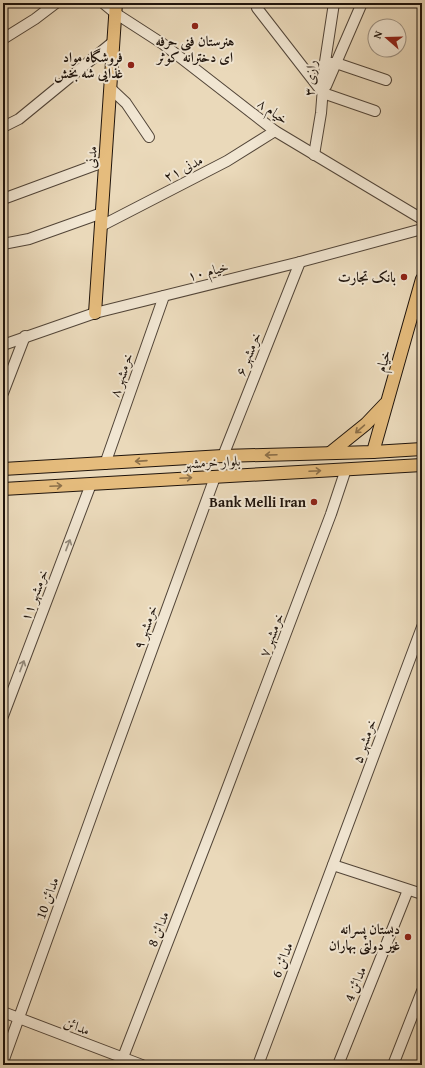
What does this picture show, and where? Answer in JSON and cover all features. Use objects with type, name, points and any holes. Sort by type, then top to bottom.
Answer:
[{"type":"main road","name":"مدنی","points":[[96,313],[116,8]]},
{"type":"main road","name":"خیام","points":[[373,452],[422,279]]},
{"type":"main road","points":[[330,453],[366,424],[387,402]]},
{"type":"main road","name":"بلوار خرمشهر","points":[[3,469],[223,456],[373,452],[422,449]]},
{"type":"main road","name":"بلوار خرمشهر","points":[[3,489],[422,465]]},
{"type":"main road","points":[[39,487],[42,467]]},
{"type":"street","points":[[3,39],[35,19],[56,3]]},
{"type":"street","name":"خیام ۸","points":[[103,3],[116,8],[275,131],[422,219]]},
{"type":"street","name":"رازی ۳","points":[[314,155],[321,113],[325,62],[334,3]]},
{"type":"street","points":[[323,93],[362,3]]},
{"type":"street","points":[[257,8],[323,93],[375,111]]},
{"type":"street","points":[[3,126],[19,119],[113,42]]},
{"type":"street","points":[[325,62],[336,63],[386,80]]},
{"type":"street","points":[[110,88],[126,103],[149,137]]},
{"type":"street","name":"مدنی ۲۱","points":[[101,226],[227,161],[275,131]]},
{"type":"street","points":[[3,199],[106,161]]},
{"type":"street","points":[[3,244],[29,239],[102,213]]},
{"type":"street","name":"خیام ۱۰","points":[[3,345],[25,336],[96,313],[300,262],[422,229]]},
{"type":"street","name":"خرمشهر ۶","points":[[223,456],[300,262]]},
{"type":"street","name":"خرمشهر ۸","points":[[104,464],[164,296]]},
{"type":"street","points":[[3,393],[25,336]]},
{"type":"street","name":"خرمشهر ۷","points":[[219,810],[331,514],[346,469]]},
{"type":"street","name":"خرمشهر ۹","points":[[102,787],[216,477]]},
{"type":"street","name":"خرمشهر ۱۱","points":[[3,716],[91,484]]},
{"type":"street","name":"خرمشهر ۵","points":[[333,865],[422,627]]},
{"type":"street","name":"مدائن 10","points":[[3,1062],[102,787]]},
{"type":"street","name":"مدائن 8","points":[[121,1061],[219,810]]},
{"type":"street","points":[[333,865],[422,894]]},
{"type":"street","name":"مدائن 6","points":[[258,1065],[333,865]]},
{"type":"street","name":"مدائن 4","points":[[338,1065],[408,890]]},
{"type":"street","points":[[393,1065],[422,992]]},
{"type":"street","name":"مدائن","points":[[3,1012],[121,1061],[142,1065]]},
{"type":"place","name":"هنرستان فنی حرفه ای دخترانه کوثر","points":[[195,26]]},
{"type":"place","name":"فروشگاه مواد غذایی شه بخش","points":[[131,65]]},
{"type":"place","name":"بانک تجارت","points":[[404,277]]},
{"type":"place","name":"Bank Melli Iran","points":[[314,502]]},
{"type":"place","name":"دبستان پسرانه غیر دولتی بهاران","points":[[408,937]]}]
